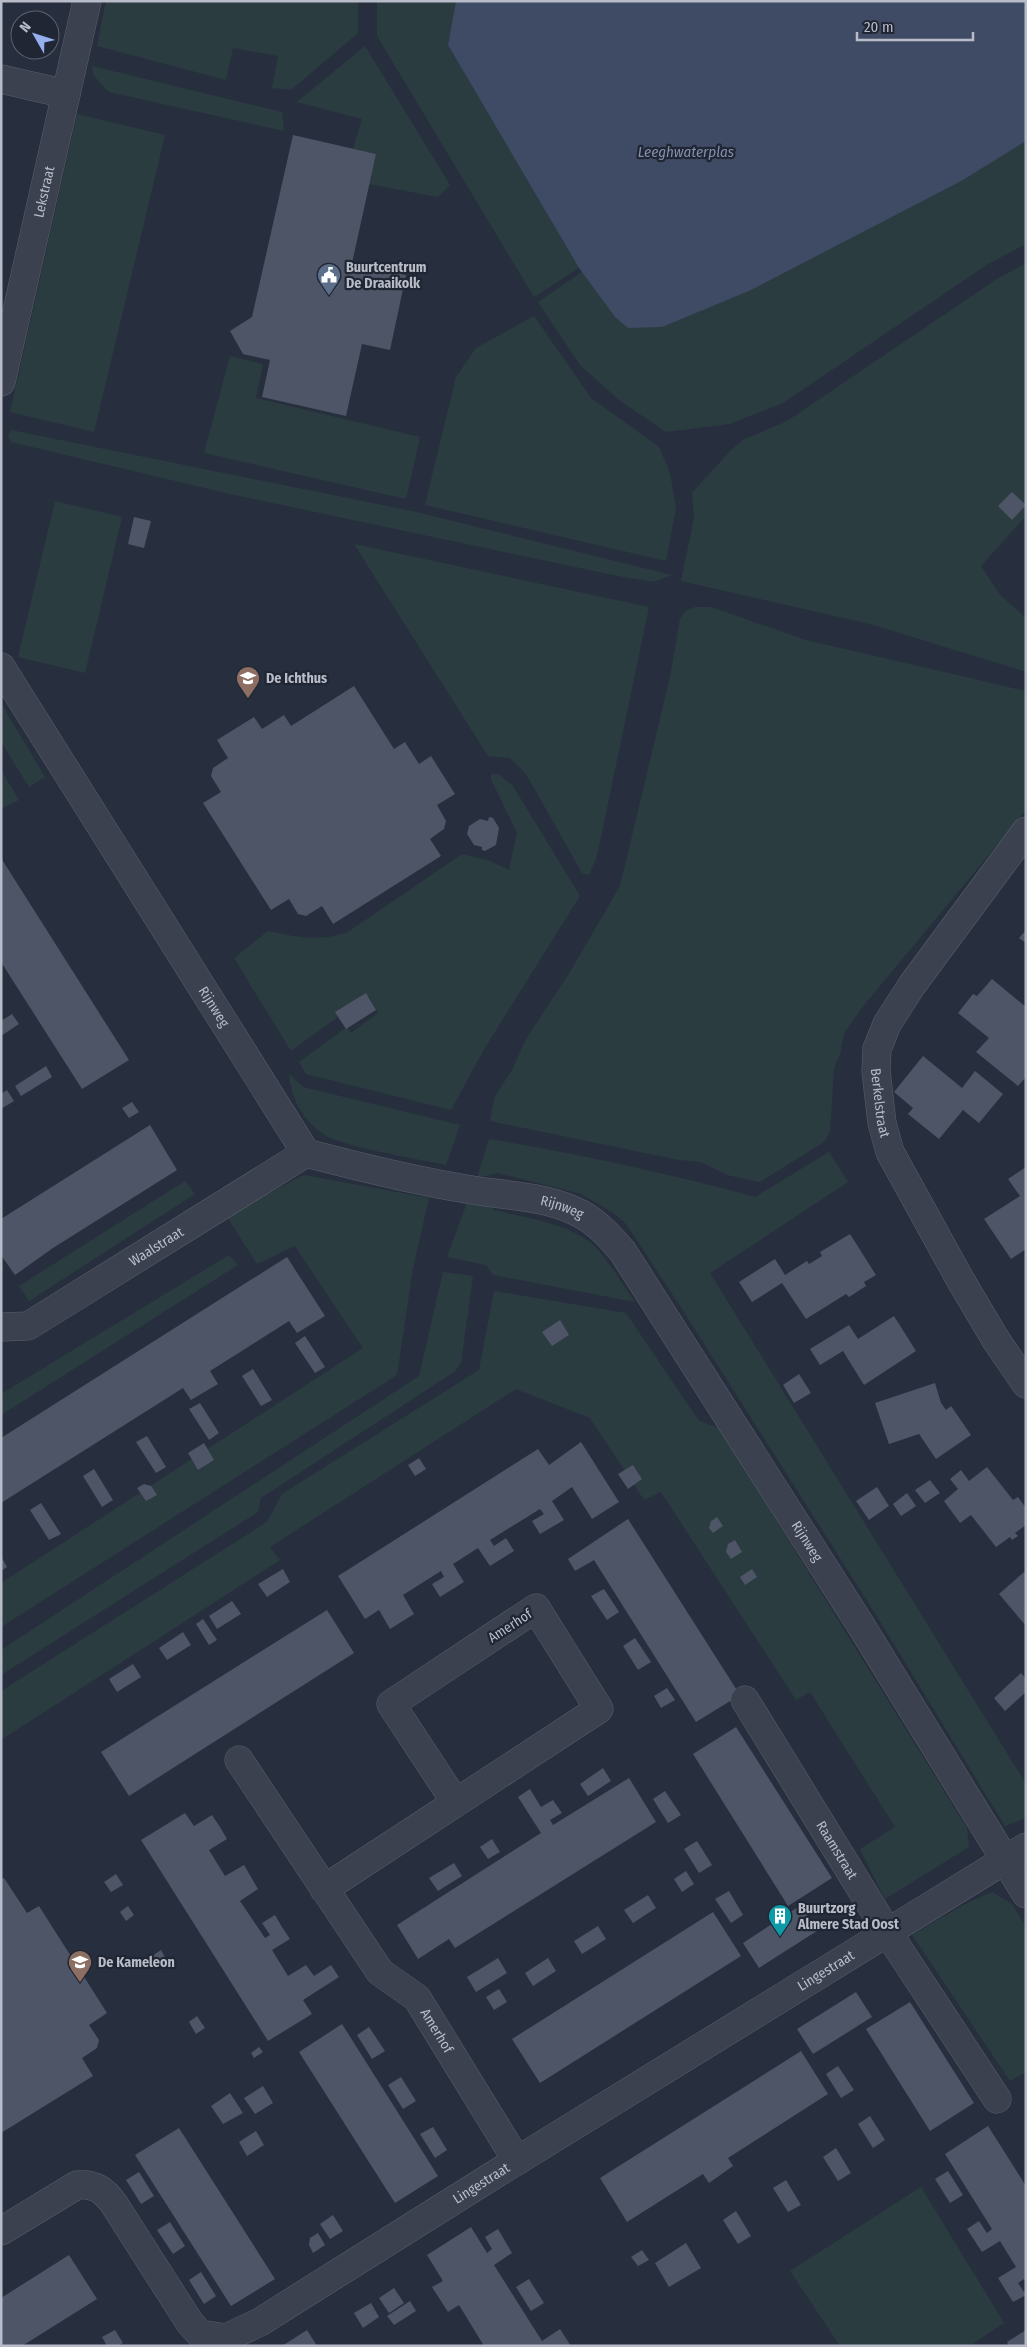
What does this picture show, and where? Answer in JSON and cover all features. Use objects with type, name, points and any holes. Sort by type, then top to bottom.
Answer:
[{"type":"street","name":"Lekstraat","points":[[1,382],[87,1]]},
{"type":"street","points":[[1,79],[66,94]]},
{"type":"street","name":"Rijnweg","points":[[1,667],[306,1153],[455,1187],[531,1198],[565,1208],[580,1214],[611,1238],[623,1252],[860,1624],[1016,1854],[1026,1894]]},
{"type":"street","name":"Berkelstraat","points":[[1026,832],[912,984],[887,1024],[877,1049],[876,1071],[882,1123],[890,1152],[961,1281],[996,1340],[1026,1384]]},
{"type":"street","name":"Waalstraat","points":[[1,1326],[28,1326],[306,1153]]},
{"type":"street","name":"Amerhof","points":[[324,1889],[457,1802],[599,1709],[536,1608],[391,1704],[457,1802]]},
{"type":"street","name":"Raamstraat","points":[[745,1700],[888,1933],[997,2099]]},
{"type":"street","name":"Amerhof","points":[[239,1760],[380,1972],[417,1998],[517,2161]]},
{"type":"street","name":"Lingestraat","points":[[1,2231],[77,2185],[87,2184],[100,2188],[114,2204],[190,2323],[200,2334],[226,2338],[260,2322],[517,2161],[1016,1854]]},
{"type":"shaded area","points":[[106,1],[358,1],[358,33],[291,90],[272,88],[278,56],[233,48],[226,80],[97,46]]},
{"type":"shaded area","points":[[377,1],[456,1],[448,45],[579,268],[534,297],[377,36]]},
{"type":"shaded area","points":[[365,46],[450,185],[438,197],[369,184],[376,154],[353,149],[362,119],[297,102]]},
{"type":"shaded area","points":[[92,66],[282,112],[284,131],[109,92],[94,76]]},
{"type":"shaded area","points":[[77,114],[165,135],[94,432],[10,412]]},
{"type":"shaded area","points":[[1026,141],[1026,244],[988,264],[783,403],[729,424],[666,432],[619,400],[580,365],[538,302],[582,272],[615,317],[963,180]]},
{"type":"shaded area","points":[[1026,263],[1026,516],[981,566],[1000,595],[1026,618],[1026,672],[870,624],[681,581],[694,518],[692,493],[731,450],[743,440],[787,421],[997,279]]},
{"type":"shaded area","points":[[534,316],[591,398],[659,447],[670,473],[676,508],[666,561],[425,505],[456,377],[476,348]]},
{"type":"shaded area","points":[[230,356],[263,364],[256,398],[420,437],[406,499],[204,453]]},
{"type":"shaded area","points":[[11,430],[412,511],[672,575],[654,582],[618,576],[230,494],[11,442],[8,435]]},
{"type":"shaded area","points":[[55,501],[122,517],[85,673],[18,657]]},
{"type":"shaded area","points":[[354,544],[649,607],[597,856],[589,875],[582,873],[526,774],[510,758],[488,756]]},
{"type":"shaded area","points":[[695,607],[711,607],[806,640],[1026,691],[1026,810],[865,1004],[844,1033],[840,1055],[834,1068],[830,1132],[824,1142],[760,1182],[727,1175],[700,1162],[679,1160],[490,1121],[495,1096],[512,1070],[526,1039],[570,972],[620,886],[670,677],[680,619],[686,611]]},
{"type":"shaded area","points":[[1,703],[45,777],[29,787],[1,742]]},
{"type":"shaded area","points":[[1,770],[19,800],[1,809]]},
{"type":"shaded area","points":[[491,774],[498,774],[513,786],[580,896],[483,1051],[451,1110],[306,1074],[299,1062],[347,1027],[351,1033],[378,1013],[368,995],[291,1051],[234,958],[268,931],[298,937],[318,938],[348,932],[462,854],[490,861],[509,870],[517,833],[491,779]]},
{"type":"shaded area","points":[[289,1074],[303,1087],[460,1125],[446,1165],[362,1148],[331,1138],[322,1133],[308,1121],[295,1100]]},
{"type":"shaded area","points":[[489,1139],[623,1165],[755,1197],[829,1152],[848,1182],[710,1273],[1026,1784],[1026,1818],[1005,1826],[873,1610],[627,1225],[615,1214],[581,1194],[498,1173],[477,1178]]},
{"type":"shaded area","points":[[304,1175],[429,1198],[413,1268],[397,1375],[1,1627],[1,1583],[363,1348],[295,1246],[257,1264],[226,1215]]},
{"type":"shaded area","points":[[185,1181],[195,1194],[29,1301],[19,1286]]},
{"type":"shaded area","points":[[468,1200],[487,1203],[494,1210],[547,1222],[585,1238],[605,1259],[635,1302],[493,1275],[486,1265],[447,1257]]},
{"type":"shaded area","points":[[229,1255],[238,1265],[1,1415],[1,1394]]},
{"type":"shaded area","points":[[443,1272],[473,1276],[461,1363],[454,1372],[261,1498],[258,1512],[1,1675],[1,1650],[419,1376]]},
{"type":"shaded area","points":[[494,1291],[626,1313],[699,1421],[719,1428],[967,1828],[969,1847],[885,1899],[860,1849],[895,1827],[810,1692],[796,1700],[661,1492],[644,1500],[590,1418],[516,1389],[270,1547],[280,1560],[1,1740],[1,1691],[267,1522],[282,1494],[479,1370]]},
{"type":"shaded area","points":[[992,1892],[1012,1904],[1026,1927],[1026,2072],[1010,2081],[912,1935],[967,1903]]},
{"type":"shaded area","points":[[921,2187],[1004,2323],[969,2346],[840,2346],[790,2271]]},
{"type":"water","name":"Leeghwaterplas","points":[[456,1],[1026,1],[1026,141],[963,180],[751,290],[662,327],[628,328],[615,317],[579,268],[448,45]]},
{"type":"building","name":"Buurtcentrum De Draaikolk","points":[[293,135],[376,154],[352,263],[406,275],[390,350],[362,344],[346,416],[262,397],[270,360],[243,354],[230,331],[252,317]]},
{"type":"building","points":[[1012,492],[1026,505],[1012,520],[998,506]]},
{"type":"building","points":[[134,517],[151,521],[144,548],[128,544]]},
{"type":"building","points":[[354,686],[394,749],[405,742],[419,764],[431,756],[455,794],[437,805],[446,821],[444,829],[430,839],[441,856],[333,924],[322,906],[306,916],[298,914],[289,899],[271,910],[203,803],[221,792],[211,776],[213,768],[228,758],[217,740],[254,717],[262,729],[284,715],[291,726]]},
{"type":"building","points":[[489,817],[493,818],[499,828],[496,845],[485,851],[482,850],[482,847],[474,845],[467,834],[469,826],[480,819],[488,821]]},
{"type":"building","points":[[1,858],[129,1060],[82,1089],[1,962]]},
{"type":"building","points":[[1026,930],[1026,943],[1019,938]]},
{"type":"building","points":[[992,979],[1026,1007],[1026,1077],[1018,1086],[976,1052],[989,1038],[958,1013],[973,994],[977,996]]},
{"type":"building","points":[[366,993],[376,1010],[346,1029],[335,1012]]},
{"type":"building","points":[[12,1014],[19,1024],[1,1036],[1,1021]]},
{"type":"building","points":[[923,1056],[962,1088],[975,1071],[1003,1094],[979,1123],[963,1110],[939,1139],[908,1114],[913,1108],[894,1092]]},
{"type":"building","points":[[46,1066],[52,1077],[21,1096],[15,1086]]},
{"type":"building","points":[[7,1090],[14,1101],[1,1109],[1,1094]]},
{"type":"building","points":[[132,1102],[139,1112],[129,1118],[122,1108]]},
{"type":"building","points":[[150,1125],[177,1170],[53,1248],[15,1275],[1,1255],[1,1219]]},
{"type":"building","points":[[1026,1167],[1026,1249],[1011,1259],[984,1219],[1020,1196],[1008,1179]]},
{"type":"building","points":[[850,1234],[876,1275],[864,1282],[866,1286],[849,1297],[846,1294],[806,1319],[782,1283],[752,1302],[739,1282],[775,1259],[785,1275],[807,1261],[809,1264],[822,1256],[820,1252]]},
{"type":"building","points":[[287,1257],[325,1316],[297,1333],[289,1321],[210,1371],[218,1384],[191,1400],[183,1388],[1,1503],[1,1438]]},
{"type":"building","points":[[894,1316],[916,1351],[864,1385],[843,1351],[820,1365],[810,1349],[849,1325],[858,1339]]},
{"type":"building","points":[[560,1320],[569,1335],[552,1346],[542,1332]]},
{"type":"building","points":[[305,1336],[325,1367],[315,1373],[295,1343]]},
{"type":"building","points":[[253,1369],[272,1400],[261,1406],[242,1376]]},
{"type":"building","points":[[799,1374],[811,1393],[794,1403],[783,1385]]},
{"type":"building","points":[[935,1383],[941,1403],[946,1410],[951,1406],[971,1435],[936,1459],[919,1434],[889,1444],[875,1403]]},
{"type":"building","points":[[200,1403],[219,1433],[209,1440],[189,1409]]},
{"type":"building","points":[[147,1436],[166,1467],[156,1473],[136,1442]]},
{"type":"building","points":[[581,1442],[619,1502],[592,1519],[572,1487],[552,1501],[564,1520],[540,1534],[532,1521],[544,1514],[540,1509],[490,1540],[494,1546],[506,1538],[514,1551],[490,1566],[478,1548],[453,1564],[464,1582],[440,1597],[432,1584],[444,1577],[441,1571],[403,1595],[414,1614],[390,1629],[379,1610],[365,1619],[338,1576],[538,1449],[549,1465]]},
{"type":"building","points":[[204,1443],[214,1460],[198,1470],[188,1453]]},
{"type":"building","points":[[419,1458],[426,1469],[415,1476],[408,1465]]},
{"type":"building","points":[[633,1465],[642,1479],[628,1489],[618,1474]]},
{"type":"building","points":[[987,1467],[1013,1500],[1018,1497],[1026,1508],[1026,1525],[1015,1533],[1018,1536],[1012,1540],[1010,1537],[996,1547],[971,1515],[960,1523],[944,1501],[958,1489],[950,1479],[961,1470],[969,1481]]},
{"type":"building","points":[[94,1469],[113,1500],[102,1507],[83,1476]]},
{"type":"building","points":[[930,1480],[940,1493],[925,1503],[915,1490]]},
{"type":"building","points":[[144,1484],[151,1486],[157,1495],[146,1501],[137,1488]]},
{"type":"building","points":[[877,1487],[889,1506],[869,1520],[856,1501]]},
{"type":"building","points":[[907,1493],[916,1506],[901,1516],[893,1504]]},
{"type":"building","points":[[41,1503],[61,1534],[49,1540],[30,1510]]},
{"type":"building","points":[[717,1517],[723,1526],[713,1533],[709,1528],[711,1521]]},
{"type":"building","points":[[628,1519],[740,1695],[696,1722],[594,1560],[575,1571],[568,1559]]},
{"type":"building","points":[[735,1540],[742,1552],[731,1559],[726,1552],[728,1544]]},
{"type":"building","points":[[1,1556],[7,1567],[1,1571]]},
{"type":"building","points":[[283,1569],[290,1582],[267,1597],[258,1584]]},
{"type":"building","points":[[752,1569],[757,1577],[745,1585],[740,1577]]},
{"type":"building","points":[[1024,1572],[1026,1575],[1026,1626],[999,1594]]},
{"type":"building","points":[[604,1589],[619,1612],[607,1620],[591,1596]]},
{"type":"building","points":[[232,1601],[241,1614],[217,1629],[209,1616]]},
{"type":"building","points":[[327,1610],[354,1653],[129,1796],[101,1752]]},
{"type":"building","points":[[203,1619],[217,1640],[209,1645],[196,1624]]},
{"type":"building","points":[[183,1632],[191,1645],[167,1660],[159,1648]]},
{"type":"building","points":[[635,1638],[651,1662],[638,1670],[623,1646]]},
{"type":"building","points":[[133,1664],[141,1677],[117,1692],[109,1679]]},
{"type":"building","points":[[1021,1673],[1026,1679],[1026,1692],[1005,1711],[994,1698]]},
{"type":"building","points":[[667,1688],[675,1700],[661,1708],[654,1696]]},
{"type":"building","points":[[736,1727],[832,1878],[788,1906],[693,1754]]},
{"type":"building","points":[[603,1768],[611,1781],[588,1796],[580,1784]]},
{"type":"building","points":[[629,1778],[656,1822],[455,1948],[449,1939],[418,1959],[397,1925],[541,1833],[518,1797],[530,1789],[541,1807],[553,1800],[562,1813],[550,1820],[553,1825]]},
{"type":"building","points":[[665,1791],[681,1815],[668,1823],[653,1799]]},
{"type":"building","points":[[185,1813],[194,1826],[212,1815],[220,1827],[227,1839],[209,1850],[225,1876],[244,1865],[258,1889],[240,1901],[265,1938],[270,1935],[262,1923],[275,1915],[290,1939],[272,1950],[288,1976],[306,1965],[314,1976],[331,1965],[339,1977],[303,2000],[312,2014],[268,2041],[141,1840]]},
{"type":"building","points":[[492,1839],[500,1852],[488,1859],[480,1847]]},
{"type":"building","points":[[697,1841],[712,1865],[699,1873],[684,1849]]},
{"type":"building","points":[[454,1863],[462,1876],[438,1891],[429,1878]]},
{"type":"building","points":[[686,1871],[694,1884],[682,1892],[674,1879]]},
{"type":"building","points":[[116,1874],[123,1885],[111,1892],[104,1882]]},
{"type":"building","points":[[4,1878],[27,1913],[39,1906],[107,2013],[89,2025],[99,2040],[97,2048],[82,2058],[93,2076],[1,2133],[1,1879]]},
{"type":"building","points":[[729,1891],[743,1915],[731,1923],[715,1899]]},
{"type":"building","points":[[648,1895],[656,1908],[633,1923],[624,1910]]},
{"type":"building","name":"Buurtzorg Almere Stad Oost","points":[[801,1905],[817,1931],[759,1968],[743,1943]]},
{"type":"building","points":[[128,1906],[134,1915],[126,1921],[120,1912]]},
{"type":"building","points":[[713,1912],[741,1956],[540,2083],[512,2039]]},
{"type":"building","points":[[598,1926],[606,1939],[582,1954],[574,1941]]},
{"type":"building","points":[[161,1950],[167,1961],[156,1968],[149,1958]]},
{"type":"building","points":[[498,1958],[507,1973],[476,1992],[467,1977]]},
{"type":"building","points":[[548,1958],[556,1971],[533,1986],[525,1973]]},
{"type":"building","points":[[499,1989],[507,2002],[494,2010],[486,1997]]},
{"type":"building","points":[[856,1992],[872,2017],[813,2054],[797,2029]]},
{"type":"building","points":[[910,2002],[974,2103],[930,2131],[866,2029]]},
{"type":"building","points":[[197,2016],[205,2028],[196,2034],[189,2022]]},
{"type":"building","points":[[342,2024],[438,2176],[395,2203],[299,2052]]},
{"type":"building","points":[[369,2027],[385,2051],[372,2059],[357,2035]]},
{"type":"building","points":[[259,2047],[263,2052],[254,2058],[251,2053]]},
{"type":"building","points":[[801,2051],[828,2094],[728,2158],[733,2166],[709,2183],[703,2174],[627,2222],[600,2178]]},
{"type":"building","points":[[838,2066],[854,2090],[841,2098],[826,2074]]},
{"type":"building","points":[[401,2077],[416,2101],[403,2109],[388,2085]]},
{"type":"building","points":[[263,2086],[273,2103],[255,2114],[244,2098]]},
{"type":"building","points":[[230,2093],[243,2113],[223,2124],[211,2106]]},
{"type":"building","points":[[870,2116],[885,2140],[873,2148],[858,2124]]},
{"type":"building","points":[[988,2126],[1026,2186],[1026,2282],[1024,2279],[1018,2283],[1026,2295],[1013,2302],[998,2278],[1016,2267],[1000,2241],[982,2252],[967,2229],[979,2221],[987,2233],[992,2229],[945,2154]]},
{"type":"building","points":[[433,2127],[447,2150],[435,2158],[420,2134]]},
{"type":"building","points":[[179,2128],[275,2279],[231,2306],[135,2155]]},
{"type":"building","points":[[256,2131],[264,2145],[247,2156],[239,2142]]},
{"type":"building","points":[[836,2148],[851,2173],[838,2181],[823,2157]]},
{"type":"building","points":[[948,2171],[963,2195],[950,2203],[935,2179]]},
{"type":"building","points":[[139,2172],[154,2196],[141,2204],[126,2180]]},
{"type":"building","points":[[786,2180],[801,2205],[788,2212],[773,2188]]},
{"type":"building","points":[[736,2211],[751,2236],[738,2244],[723,2220]]},
{"type":"building","points":[[333,2215],[343,2231],[330,2239],[320,2224]]},
{"type":"building","points":[[170,2222],[185,2246],[173,2254],[157,2230]]},
{"type":"building","points":[[471,2227],[487,2253],[492,2249],[485,2237],[498,2229],[512,2253],[494,2265],[542,2341],[560,2329],[571,2346],[484,2346],[459,2305],[448,2312],[432,2287],[443,2281],[427,2255]]},
{"type":"building","points":[[318,2233],[325,2245],[313,2253],[309,2245],[310,2238]]},
{"type":"building","points":[[686,2243],[701,2268],[669,2287],[655,2263]]},
{"type":"building","points":[[642,2250],[649,2260],[638,2266],[631,2257]]},
{"type":"building","points":[[69,2255],[97,2299],[22,2346],[1,2346],[1,2298]]},
{"type":"building","points":[[201,2272],[216,2296],[204,2304],[189,2280]]},
{"type":"building","points":[[529,2279],[544,2303],[531,2311],[516,2287]]},
{"type":"building","points":[[394,2288],[404,2303],[389,2313],[379,2298]]},
{"type":"building","points":[[410,2301],[416,2311],[394,2325],[387,2316]]},
{"type":"building","points":[[371,2303],[379,2317],[363,2328],[354,2313]]},
{"type":"building","points":[[115,2330],[123,2343],[117,2346],[107,2346],[102,2337]]},
{"type":"building","points":[[307,2330],[317,2346],[282,2346]]},
{"type":"building","points":[[1026,2330],[1026,2346],[1009,2346],[1007,2342]]},
{"type":"place","name":"Buurtcentrum De Draaikolk","points":[[329,296]]},
{"type":"place","name":"De Ichthus","points":[[248,699]]},
{"type":"place","name":"Buurtzorg Almere Stad Oost","points":[[780,1937]]},
{"type":"place","name":"De Kameleon","points":[[80,1983]]}]
